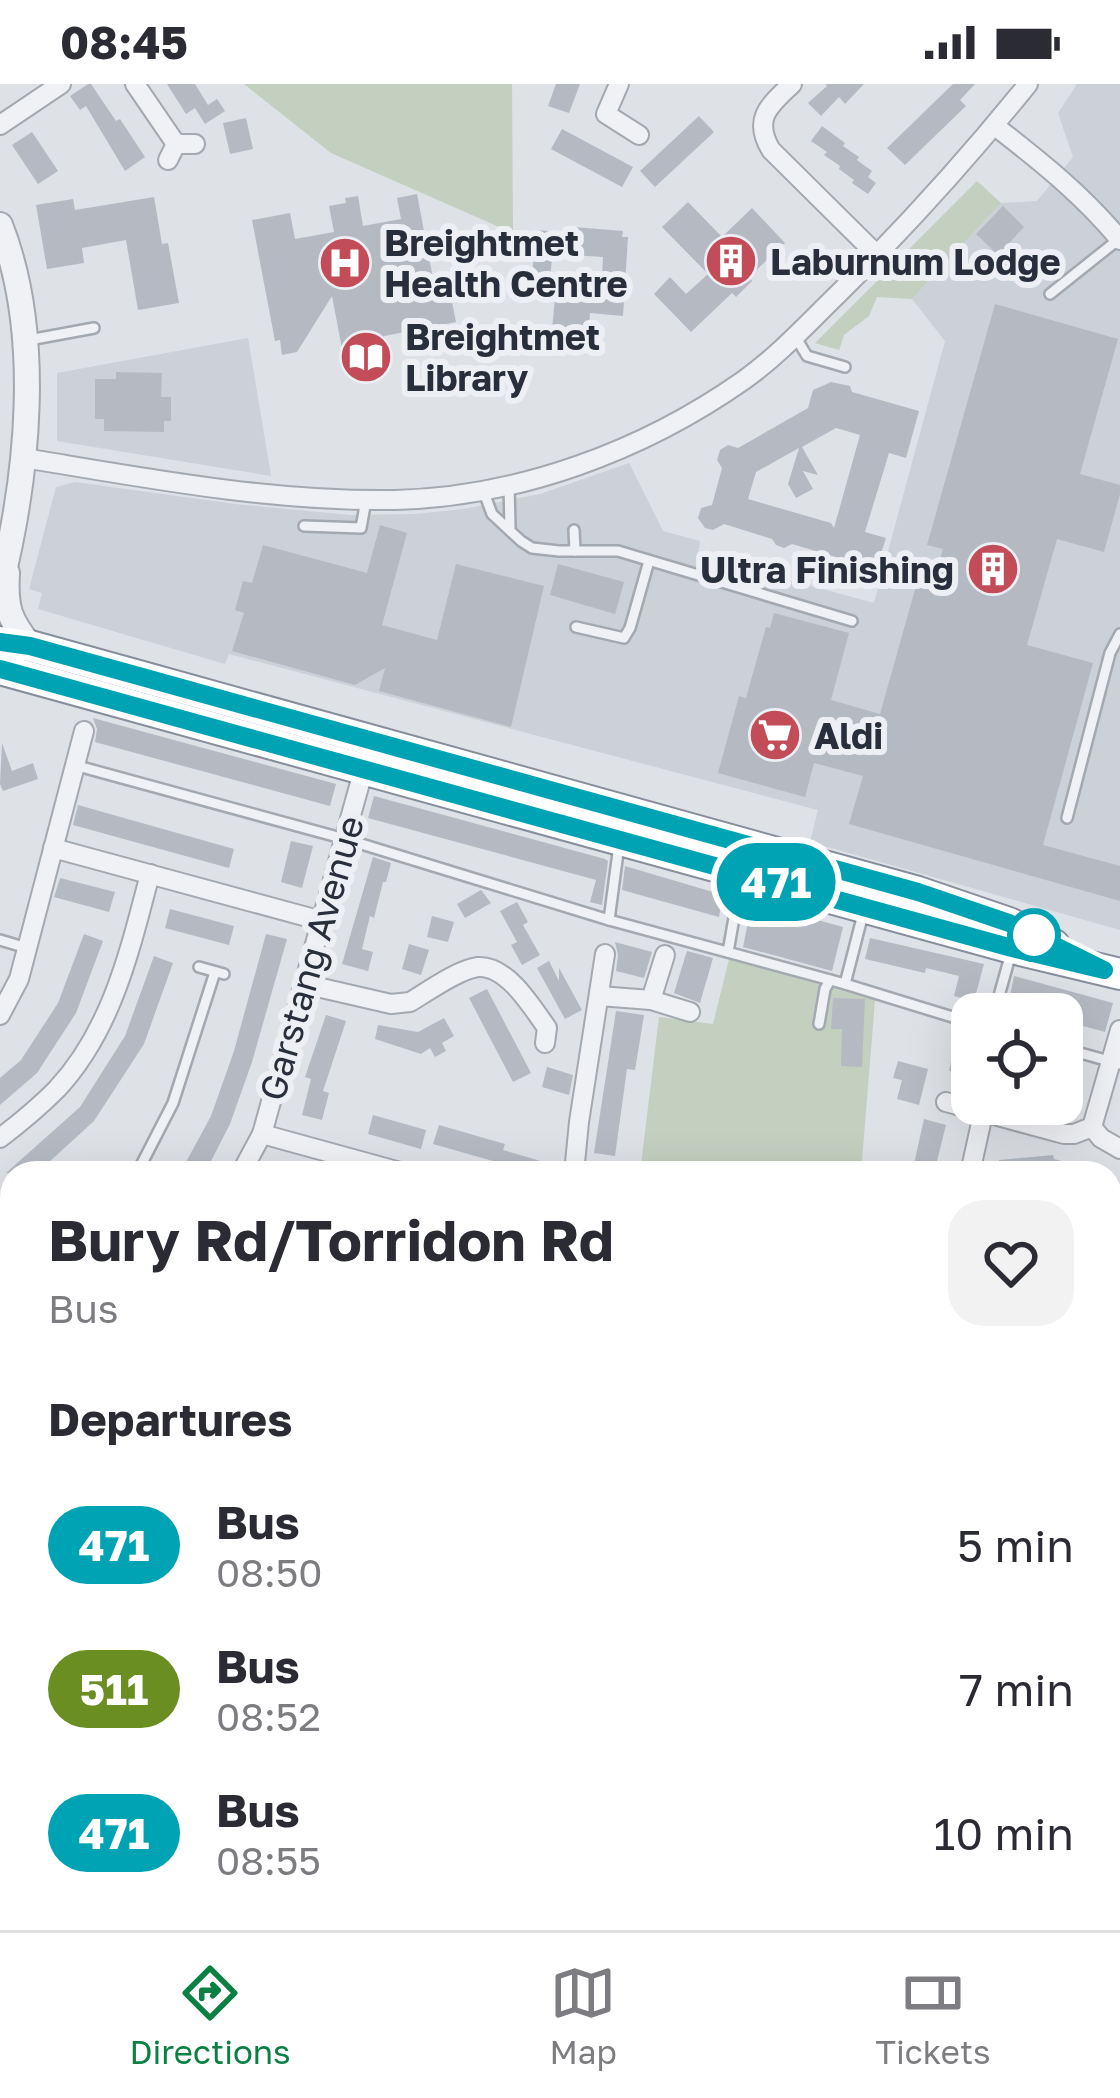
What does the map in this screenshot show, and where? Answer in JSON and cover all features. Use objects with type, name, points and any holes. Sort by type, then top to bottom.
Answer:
[{"type":"highway","points":[[15,644],[918,892],[1009,923],[1112,972]]},
{"type":"highway","points":[[0,669],[1112,972]]},
{"type":"street","points":[[0,125],[61,84]]},
{"type":"street","points":[[136,84],[180,149]]},
{"type":"street","points":[[619,84],[607,114],[639,135]]},
{"type":"street","points":[[792,84],[765,112],[765,141],[877,255]]},
{"type":"street","points":[[24,458],[234,490],[366,500],[484,490],[586,462],[688,417],[748,377],[877,255],[1028,84]]},
{"type":"street","points":[[994,126],[1063,179],[1119,239]]},
{"type":"street","points":[[0,225],[20,300],[26,412],[24,458],[0,588]]},
{"type":"street","points":[[5,550],[5,600],[15,644]]},
{"type":"street","points":[[0,1015],[20,979],[84,731]]},
{"type":"street","name":"Garstang Avenue","points":[[247,1161],[262,1134],[373,740]]},
{"type":"street","points":[[53,848],[322,921]]},
{"type":"street","points":[[0,1138],[60,1085],[104,1018],[121,981],[150,874]]},
{"type":"street","points":[[481,967],[482,945]]},
{"type":"street","points":[[576,1161],[605,954]]},
{"type":"street","points":[[651,1000],[665,955]]},
{"type":"street","points":[[304,984],[401,1004],[481,967],[516,986],[552,1034]]},
{"type":"street","points":[[599,996],[651,1000],[690,1012]]},
{"type":"street","points":[[1027,1125],[1064,1134],[1092,1127],[1116,1063],[1120,1030]]},
{"type":"street","points":[[946,1102],[951,1104]]},
{"type":"street","points":[[972,1161],[980,1125]]},
{"type":"street","points":[[1092,1127],[1120,1149]]},
{"type":"street","points":[[262,1134],[360,1161]]},
{"type":"lane","points":[[1050,295],[1119,239]]},
{"type":"lane","points":[[23,341],[94,328]]},
{"type":"lane","points":[[795,336],[807,356],[845,367]]},
{"type":"lane","points":[[509,485],[510,528]]},
{"type":"lane","points":[[484,490],[492,514],[532,548],[618,551],[852,621]]},
{"type":"lane","points":[[322,527],[325,498]]},
{"type":"lane","points":[[304,526],[361,528],[366,500]]},
{"type":"lane","points":[[574,530],[575,551]]},
{"type":"lane","points":[[576,627],[624,638],[649,561]]},
{"type":"lane","points":[[1067,818],[1110,653],[1120,634]]},
{"type":"lane","points":[[74,764],[951,1017]]},
{"type":"lane","points":[[609,920],[620,840]]},
{"type":"lane","points":[[728,952],[742,873]]},
{"type":"lane","points":[[845,984],[865,907]]},
{"type":"lane","points":[[0,940],[27,948]]},
{"type":"lane","points":[[1000,993],[1012,948]]},
{"type":"lane","points":[[142,1161],[173,1102],[219,973],[199,967]]},
{"type":"lane","points":[[819,1024],[830,980]]},
{"type":"lane","points":[[1083,1054],[1116,1063]]},
{"type":"shaded area","points":[[1077,84],[1120,84],[1120,930],[810,842],[818,810],[229,654],[225,664],[38,609],[42,593],[29,589],[56,487],[75,482],[350,515],[415,514],[540,494],[629,463],[663,531],[700,541],[698,555],[874,603],[945,341],[912,299],[1001,203],[1037,201],[1073,157],[1058,113]]},
{"type":"shaded area","points":[[248,338],[271,476],[57,441],[57,373]]},
{"type":"green space","points":[[244,84],[512,84],[513,233],[331,153]]},
{"type":"green space","points":[[977,181],[1001,203],[912,299],[877,297],[869,316],[844,335],[839,350],[815,343]]},
{"type":"green space","points":[[729,959],[875,1000],[862,1161],[641,1161],[659,1017],[713,1024]]},
{"type":"building","points":[[88,84],[116,121],[120,119],[145,157],[125,171],[86,106],[80,110],[70,96]]},
{"type":"building","points":[[167,84],[195,84],[208,105],[217,99],[225,111],[205,124],[195,108],[186,114]]},
{"type":"building","points":[[556,84],[580,84],[569,113],[548,106]]},
{"type":"building","points":[[825,84],[864,84],[845,104],[839,97],[821,116],[808,103]]},
{"type":"building","points":[[953,84],[975,84],[960,100],[966,106],[905,165],[887,148]]},
{"type":"building","points":[[699,116],[714,132],[655,187],[640,171]]},
{"type":"building","points":[[246,118],[253,149],[230,154],[223,123]]},
{"type":"building","points":[[822,126],[872,171],[868,177],[876,183],[868,194],[811,141]]},
{"type":"building","points":[[562,129],[633,167],[622,187],[551,149]]},
{"type":"building","points":[[32,132],[58,171],[38,184],[12,145]]},
{"type":"building","name":"Breightmet Health Centre","points":[[417,194],[435,289],[449,287],[456,322],[384,336],[390,367],[347,375],[332,296],[297,352],[282,355],[280,340],[275,341],[252,220],[290,213],[295,239],[334,232],[329,206],[346,203],[345,198],[358,196],[363,226],[401,219],[397,198]]},
{"type":"building","points":[[154,197],[179,303],[138,310],[126,240],[82,248],[84,263],[47,269],[36,205],[73,199],[75,210]]},
{"type":"building","name":"Laburnum Lodge","points":[[688,202],[722,237],[752,208],[785,243],[749,277],[752,281],[736,297],[732,293],[691,332],[654,294],[670,277],[686,294],[708,274],[662,227]]},
{"type":"building","points":[[1003,206],[1024,227],[998,255],[976,234]]},
{"type":"building","points":[[574,227],[623,231],[622,237],[628,237],[623,316],[590,313],[587,350],[553,345],[555,298],[601,299],[603,257],[558,254],[558,259],[552,258],[549,290],[531,288],[536,230],[573,233]]},
{"type":"building","name":"Ultra Finishing","points":[[995,304],[1118,339],[1080,474],[1120,485],[1104,552],[1057,539],[1027,645],[1093,663],[1043,845],[1120,866],[1120,901],[849,824],[863,776],[814,763],[805,797],[718,773],[739,696],[746,698],[774,613],[849,633],[831,700],[880,714],[916,586],[931,590],[943,549],[927,545]]},
{"type":"building","points":[[116,372],[162,373],[161,397],[171,397],[171,421],[164,421],[164,432],[104,431],[104,419],[95,419],[95,379],[116,379]]},
{"type":"building","points":[[831,382],[919,411],[906,458],[889,453],[865,532],[886,538],[876,569],[792,544],[784,548],[772,539],[724,524],[713,530],[705,528],[698,518],[701,508],[712,505],[722,468],[717,460],[720,450],[728,445],[738,448],[808,408],[813,390]],"holes":[[[836,428],[860,435],[834,528],[831,523],[748,499],[756,472],[799,448],[788,484],[796,498],[813,489],[803,471],[818,475],[802,447]]]},
{"type":"building","points":[[380,525],[407,533],[382,625],[437,640],[456,564],[544,586],[511,727],[379,691],[385,668],[355,685],[232,651],[244,613],[235,610],[243,581],[252,583],[263,545],[367,573]]},
{"type":"building","points":[[558,564],[624,582],[615,614],[550,595]]},
{"type":"building","points":[[93,718],[336,784],[330,806],[95,742]]},
{"type":"building","points":[[2,743],[12,771],[33,763],[38,779],[3,791]]},
{"type":"building","points":[[374,796],[605,859],[602,905],[590,902],[596,880],[368,818]]},
{"type":"building","points":[[78,805],[234,849],[229,868],[73,825]]},
{"type":"building","points":[[291,841],[313,846],[302,888],[281,882]]},
{"type":"building","points":[[373,857],[391,863],[362,949],[373,952],[368,971],[342,964]]},
{"type":"building","points":[[625,866],[723,895],[719,917],[622,890]]},
{"type":"building","points":[[60,878],[115,892],[109,912],[54,897]]},
{"type":"building","points":[[481,890],[491,903],[465,918],[457,904]]},
{"type":"building","points":[[517,902],[528,922],[523,925],[540,955],[522,965],[511,945],[517,942],[500,911]]},
{"type":"building","points":[[752,902],[843,927],[832,971],[743,947]]},
{"type":"building","points":[[170,909],[234,926],[229,945],[165,928]]},
{"type":"building","points":[[432,916],[454,922],[448,942],[427,937]]},
{"type":"building","points":[[84,934],[103,941],[76,1013],[37,1073],[0,1105],[0,1078],[21,1060],[58,1003]]},
{"type":"building","points":[[266,934],[287,939],[230,1124],[211,1161],[187,1161],[211,1116]]},
{"type":"building","points":[[870,938],[984,964],[976,993],[955,993],[959,976],[865,959]]},
{"type":"building","points":[[615,942],[652,952],[644,978],[616,971]]},
{"type":"building","points":[[409,944],[429,950],[421,975],[402,969]]},
{"type":"building","points":[[687,951],[713,958],[700,1003],[674,993]]},
{"type":"building","points":[[154,956],[173,963],[144,1044],[94,1121],[50,1161],[19,1161],[80,1107],[125,1036]]},
{"type":"building","points":[[549,961],[559,981],[559,968],[582,1010],[565,1019],[537,968]]},
{"type":"building","points":[[1014,976],[1076,993],[1011,993]]},
{"type":"building","points":[[487,989],[531,1073],[513,1082],[469,998]]},
{"type":"building","points":[[1083,995],[1113,1003],[1105,1032],[1083,1026]]},
{"type":"building","points":[[833,998],[865,999],[862,1067],[841,1066],[842,1029],[831,1029]]},
{"type":"building","points":[[616,1011],[644,1015],[635,1070],[627,1069],[615,1156],[594,1153]]},
{"type":"building","points":[[326,1015],[346,1021],[323,1091],[329,1093],[322,1120],[302,1115],[311,1079],[305,1077]]},
{"type":"building","points":[[444,1018],[454,1036],[442,1043],[446,1051],[435,1057],[430,1048],[421,1054],[375,1039],[378,1025],[418,1032]]},
{"type":"building","points":[[898,1061],[928,1069],[919,1105],[897,1099],[902,1080],[893,1078]]},
{"type":"building","points":[[547,1067],[573,1075],[569,1095],[542,1087]]},
{"type":"building","points":[[373,1115],[426,1130],[421,1149],[368,1134]]},
{"type":"building","points":[[924,1119],[946,1125],[937,1161],[915,1161]]},
{"type":"building","points":[[439,1125],[505,1144],[503,1150],[541,1161],[493,1161],[433,1144]]},
{"type":"building","points":[[1053,1155],[1062,1161],[999,1161]]},
{"type":"bus line","name":"471","points":[[0,642],[30,646],[918,892],[1009,923],[1104,970],[0,669]]},
{"type":"place","name":"Laburnum Lodge","points":[[731,261]]},
{"type":"place","name":"Breightmet Health Centre","points":[[345,263]]},
{"type":"place","name":"Breightmet Library","points":[[366,357]]},
{"type":"place","name":"Ultra Finishing","points":[[993,569]]},
{"type":"place","name":"Aldi","points":[[775,735]]}]
